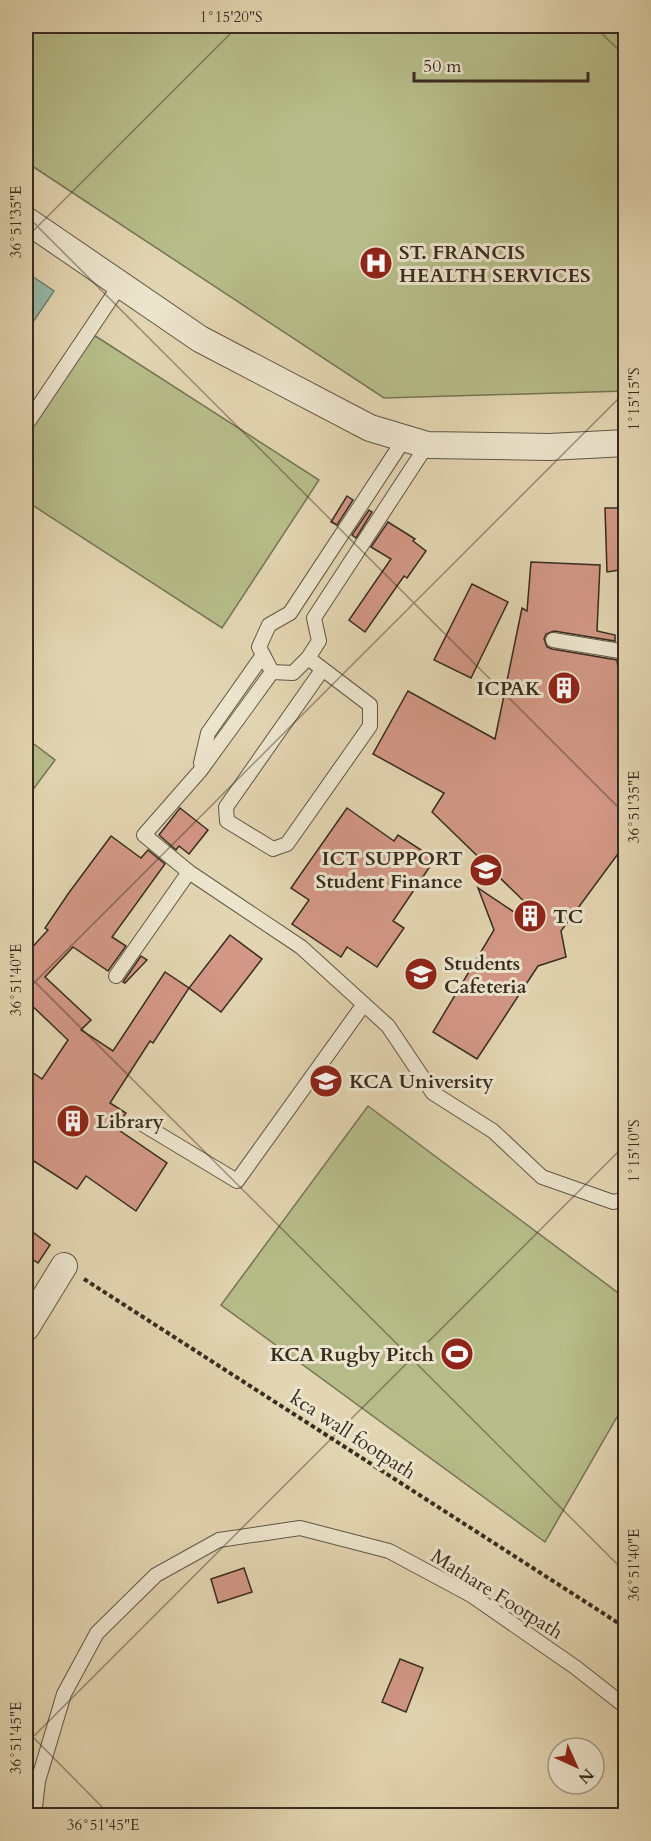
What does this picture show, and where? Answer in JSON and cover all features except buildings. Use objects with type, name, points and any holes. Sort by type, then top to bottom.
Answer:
[{"type":"street","points":[[26,220],[200,339],[370,428],[416,442],[549,447],[626,443]]},
{"type":"street","points":[[26,1328],[64,1266]]},
{"type":"lane","points":[[26,425],[120,285]]},
{"type":"lane","points":[[272,672],[259,647],[269,625],[290,613],[416,442]]},
{"type":"lane","points":[[272,672],[294,673],[309,658],[319,641],[314,618],[416,442]]},
{"type":"lane","points":[[290,613],[314,618]]},
{"type":"lane","points":[[553,640],[626,652]]},
{"type":"lane","points":[[200,771],[208,733],[263,655]]},
{"type":"lane","points":[[309,658],[370,705],[370,726],[288,844],[273,849],[227,822],[226,807],[322,670]]},
{"type":"lane","points":[[272,672],[200,771],[144,835],[189,872],[301,947],[388,1026],[433,1093],[493,1131],[542,1177],[613,1202],[626,1199]]},
{"type":"lane","points":[[116,976],[189,872]]},
{"type":"lane","points":[[144,1125],[237,1181],[364,1004]]},
{"type":"lane","name":"Mathare Footpath","points":[[34,1815],[38,1781],[64,1694],[97,1634],[156,1575],[219,1540],[300,1528],[389,1551],[471,1595],[575,1667],[626,1707]]},
{"type":"path","name":"kca wall footpath","points":[[64,1266],[626,1628]]},
{"type":"green space","points":[[26,26],[625,26],[625,391],[384,398],[26,162]]},
{"type":"green space","points":[[86,330],[319,480],[222,628],[26,501],[26,423]]},
{"type":"green space","points":[[26,738],[55,760],[26,799]]},
{"type":"green space","name":"KCA Rugby Pitch","points":[[368,1106],[625,1298],[625,1403],[545,1542],[221,1305]]},
{"type":"shaded area","points":[[26,272],[54,291],[31,325],[26,321]]},
{"type":"place","name":"ST. FRANCIS HEALTH SERVICES","points":[[376,263]]},
{"type":"place","name":"ICPAK","points":[[564,688]]},
{"type":"place","name":"ICT SUPPORT Student Finance","points":[[486,870]]},
{"type":"place","name":"TC","points":[[530,916]]},
{"type":"place","name":"Students Cafeteria","points":[[421,974]]},
{"type":"place","name":"KCA University","points":[[326,1081]]},
{"type":"place","name":"Library","points":[[73,1121]]},
{"type":"place","name":"KCA Rugby Pitch","points":[[457,1354]]}]
